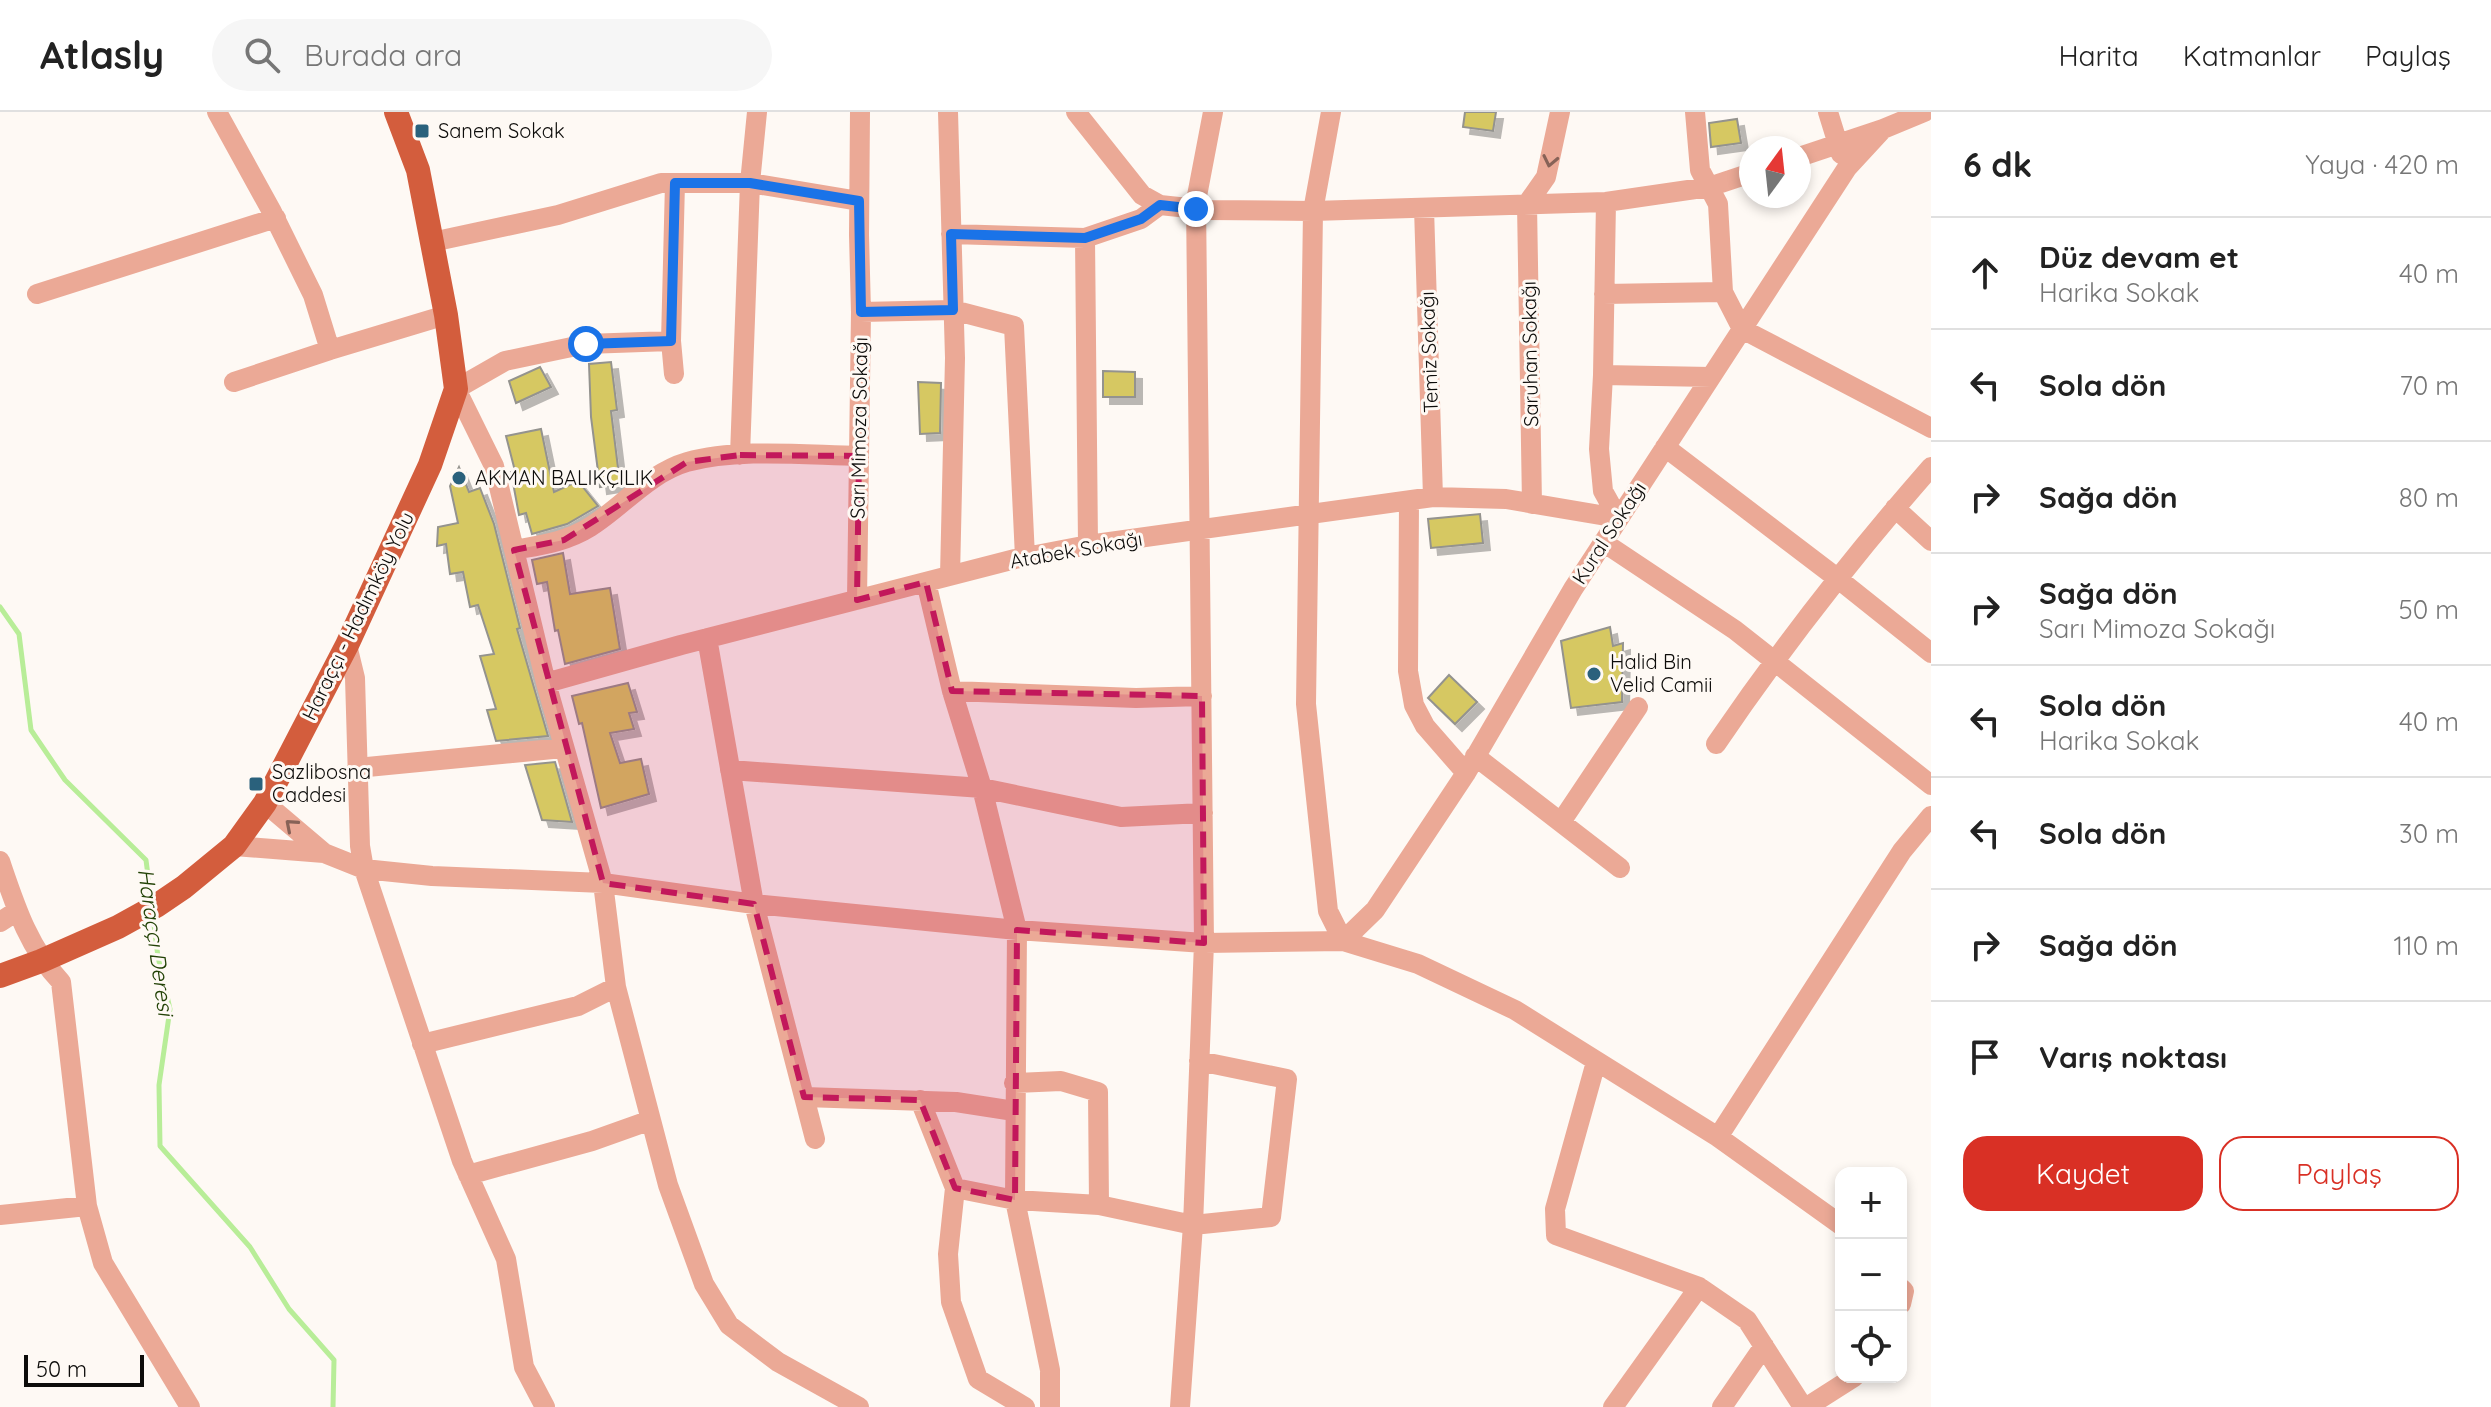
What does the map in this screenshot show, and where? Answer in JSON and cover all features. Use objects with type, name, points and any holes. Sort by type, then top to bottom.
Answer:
[{"type":"main road","name":"Haraççı - Hadımköy Yolu","points":[[0,976],[118,927],[184,887],[234,846],[265,803],[347,645],[430,465],[456,389],[446,315],[418,170],[396,112]]},
{"type":"street","points":[[217,112],[276,218],[313,295],[330,350]]},
{"type":"street","points":[[740,455],[750,183],[757,112]]},
{"type":"street","name":"Sarı Mimoza Sokağı","points":[[857,600],[860,112]]},
{"type":"street","points":[[948,112],[955,358],[950,576]]},
{"type":"street","points":[[1076,112],[1142,195],[1160,205],[1196,209],[1313,211],[1606,202],[1709,187],[1739,177]]},
{"type":"street","points":[[1180,1407],[1193,1225],[1204,943],[1196,209],[1213,112]]},
{"type":"street","points":[[1331,112],[1313,211],[1306,704],[1328,911],[1343,941]]},
{"type":"street","points":[[1527,204],[1546,177],[1560,112]]},
{"type":"street","points":[[1695,112],[1700,170],[1718,204],[1723,292],[1742,329],[1931,428]]},
{"type":"street","points":[[1828,112],[1847,168]]},
{"type":"street","points":[[1811,153],[1924,112]]},
{"type":"street","name":"Kural Sokağı","points":[[1343,941],[1375,910],[1470,765],[1542,639],[1618,518],[1847,168],[1883,129]]},
{"type":"street","points":[[432,242],[558,215],[661,183],[750,183],[859,201]]},
{"type":"street","points":[[674,374],[671,341],[675,183]]},
{"type":"street","points":[[1606,202],[1599,449],[1603,491],[1618,518]]},
{"type":"street","name":"Saruhan Sokağı","points":[[1527,204],[1532,504]]},
{"type":"street","points":[[951,234],[1085,238],[1141,219],[1160,205]]},
{"type":"street","name":"Temiz Sokağı","points":[[1424,208],[1433,497]]},
{"type":"street","points":[[37,294],[276,218]]},
{"type":"street","points":[[1085,238],[1088,545]]},
{"type":"street","points":[[1604,294],[1723,292]]},
{"type":"street","points":[[861,312],[953,310],[1014,326],[1025,557]]},
{"type":"street","points":[[234,382],[446,315]]},
{"type":"street","points":[[671,341],[586,344],[505,361],[456,389],[494,466],[546,683],[603,883],[616,987],[668,1185],[704,1284],[729,1325],[778,1362],[859,1407]]},
{"type":"street","points":[[1603,375],[1711,377]]},
{"type":"street","points":[[1665,447],[1931,653]]},
{"type":"street","points":[[514,550],[564,540],[589,527],[662,473],[687,462],[740,455],[859,456]]},
{"type":"street","points":[[1716,744],[1773,661],[1837,578],[1931,467]]},
{"type":"street","name":"Atabek Sokağı","points":[[546,683],[926,582],[1088,545],[1433,497],[1506,499],[1618,518]]},
{"type":"street","points":[[1409,502],[1408,671],[1414,705],[1425,726],[1470,765],[1561,822],[1620,868]]},
{"type":"street","points":[[1895,508],[1931,541]]},
{"type":"street","points":[[1603,542],[1735,630],[1931,785]]},
{"type":"street","points":[[926,582],[952,691],[982,788],[1017,930],[1015,1200],[1050,1370],[1050,1407]]},
{"type":"street","points":[[707,638],[754,904],[815,1139]]},
{"type":"street","points":[[347,645],[355,678],[360,846],[364,869],[468,1175],[506,1259],[524,1367],[545,1407]]},
{"type":"street","points":[[952,691],[1136,698],[1202,696]]},
{"type":"street","points":[[1561,822],[1638,707]]},
{"type":"street","points":[[357,768],[563,748]]},
{"type":"street","points":[[730,770],[982,788],[1121,817],[1203,813]]},
{"type":"street","points":[[265,803],[324,853]]},
{"type":"street","points":[[1718,1137],[1902,851],[1931,816]]},
{"type":"street","points":[[234,846],[324,853],[364,869],[432,876],[603,883],[754,904],[1017,930],[1204,943],[1343,941],[1418,964],[1515,1010],[1718,1137],[1835,1221]]},
{"type":"street","points":[[0,861],[9,916],[41,961],[61,982],[87,1206],[103,1263],[190,1407]]},
{"type":"street","points":[[422,1044],[578,1006],[616,987]]},
{"type":"street","points":[[955,1188],[1015,1200],[1099,1205],[1193,1225],[1271,1217],[1287,1079],[1199,1061]]},
{"type":"street","points":[[1596,1062],[1555,1209],[1556,1235],[1699,1287],[1747,1320],[1805,1407],[1844,1383]]},
{"type":"street","points":[[1014,1083],[1061,1081],[1098,1092],[1099,1205]]},
{"type":"street","points":[[804,1097],[956,1102],[1014,1111]]},
{"type":"street","points":[[920,1100],[955,1188],[948,1254],[951,1302],[978,1379],[1025,1407]]},
{"type":"street","points":[[468,1175],[592,1141],[651,1120]]},
{"type":"street","points":[[0,1215],[87,1206]]},
{"type":"street","points":[[1613,1407],[1699,1287]]},
{"type":"street","points":[[1722,1407],[1764,1346]]},
{"type":"highlighted area","points":[[740,455],[859,456],[857,600],[926,582],[952,691],[1202,696],[1204,943],[1017,930],[1015,1200],[955,1188],[920,1100],[804,1097],[754,904],[603,883],[514,550],[564,540],[687,462]]},
{"type":"building","points":[[1465,112],[1496,112],[1493,131],[1463,127]]},
{"type":"building","points":[[1737,119],[1739,143],[1711,147],[1709,123]]},
{"type":"building","points":[[611,362],[617,410],[611,411],[620,484],[600,487],[591,417],[589,364]]},
{"type":"building","points":[[540,367],[551,387],[516,403],[509,381]]},
{"type":"building","points":[[1103,371],[1135,372],[1135,397],[1103,397]]},
{"type":"building","points":[[918,382],[941,383],[940,433],[920,434]]},
{"type":"building","points":[[541,429],[554,492],[578,481],[598,506],[567,524],[532,534],[526,513],[519,515],[511,472],[515,471],[506,436]]},
{"type":"building","points":[[459,467],[469,492],[480,488],[494,524],[520,628],[517,629],[548,736],[496,741],[487,710],[496,709],[480,656],[494,654],[478,605],[470,607],[463,572],[450,574],[446,544],[437,546],[438,527],[458,523],[450,486]]},
{"type":"building","points":[[1480,514],[1483,543],[1431,548],[1428,519]]},
{"type":"building","points":[[563,553],[570,594],[610,588],[620,649],[565,664],[558,630],[555,631],[547,582],[537,584],[532,560]]},
{"type":"building","name":"Halid Bin Velid Camii","points":[[1610,627],[1613,646],[1623,643],[1622,702],[1571,708],[1561,641]]},
{"type":"building","points":[[1449,675],[1477,702],[1455,724],[1428,698]]},
{"type":"building","points":[[628,683],[637,712],[629,713],[634,729],[610,733],[620,763],[641,759],[649,794],[601,808],[582,723],[579,724],[572,696]]},
{"type":"building","points":[[555,762],[572,822],[542,820],[525,765]]},
{"type":"waterway","name":"Haraççı Deresi","points":[[0,607],[19,634],[31,730],[65,780],[146,860],[151,899]]},
{"type":"waterway","name":"Haraççı Deresi","points":[[153,917],[170,1009],[159,1085],[160,1146],[250,1247],[289,1309],[334,1360],[333,1407]]},
{"type":"place","name":"Sanem Sokak","points":[[422,131]]},
{"type":"place","name":"AKMAN BALIKÇILIK","points":[[459,478]]},
{"type":"place","name":"Halid Bin Velid Camii","points":[[1594,674]]},
{"type":"place","name":"Sazlibosna Caddesi","points":[[256,784]]},
{"type":"route","points":[[586,344],[671,341],[675,183],[750,183],[859,201],[861,312],[953,310],[951,234],[1085,238],[1141,219],[1160,205],[1196,209]]}]
